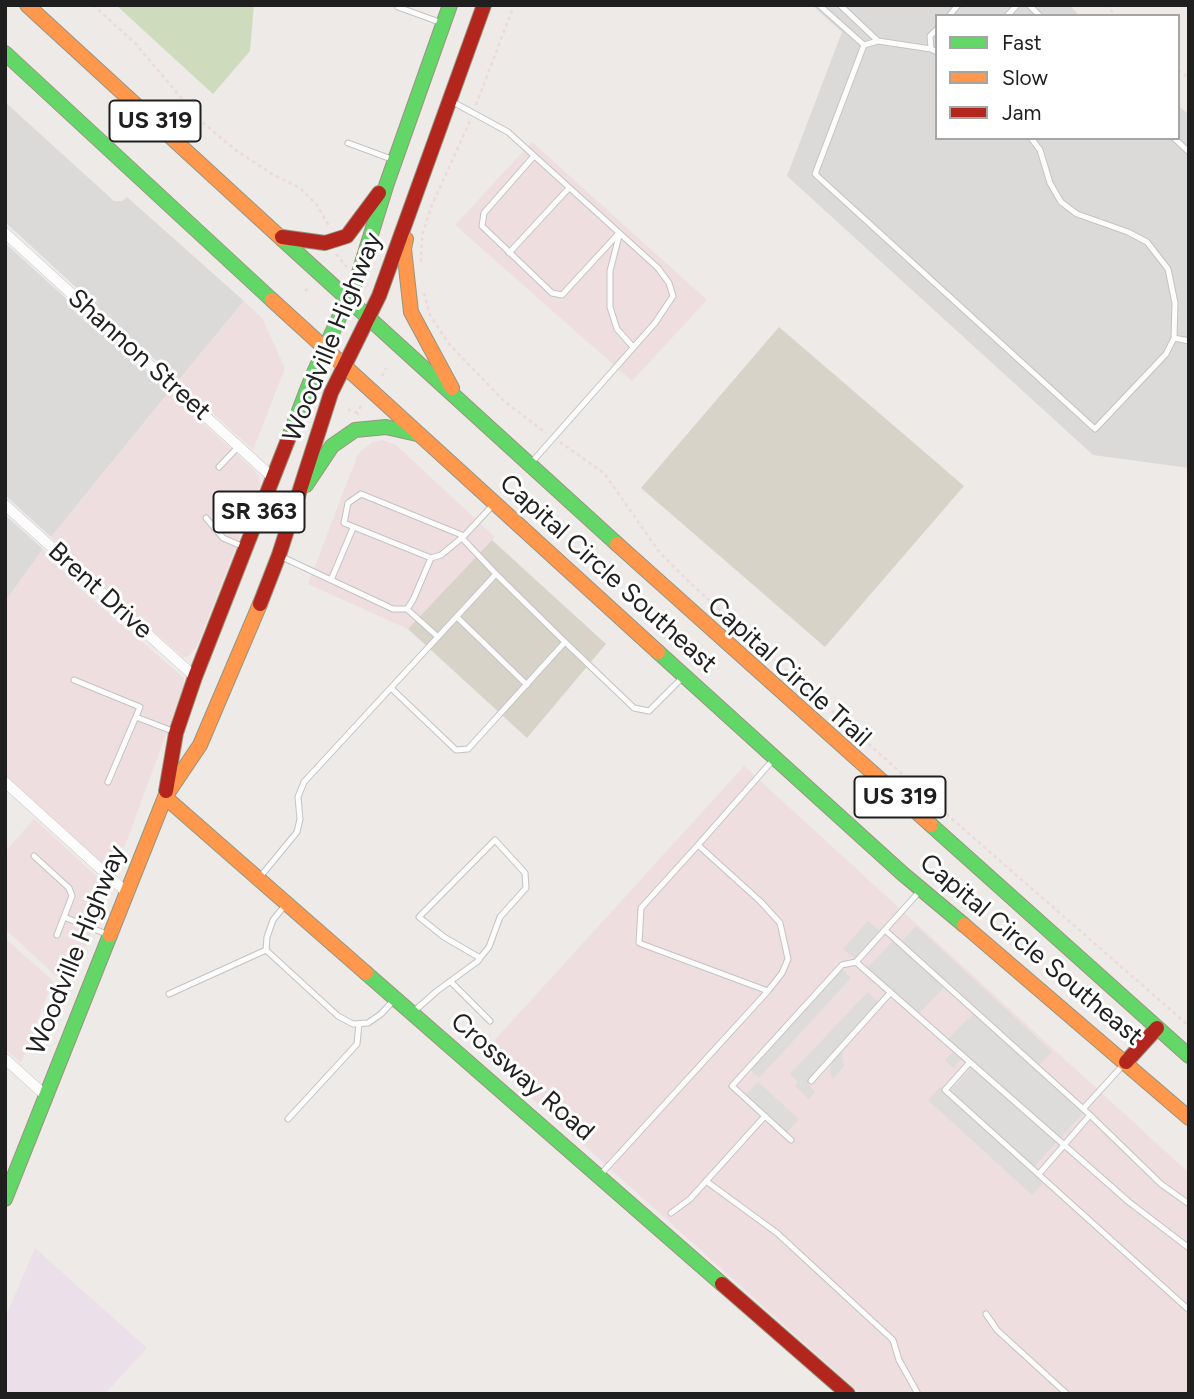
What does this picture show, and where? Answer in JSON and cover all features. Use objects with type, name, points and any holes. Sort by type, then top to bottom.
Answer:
[{"type":"main road","name":"Capital Circle Southeast","points":[[27,5],[530,465],[1189,1056]]},
{"type":"main road","name":"Woodville Highway","points":[[165,797],[176,733],[195,677],[272,477],[358,276],[387,183],[450,5]]},
{"type":"main road","name":"Woodville Highway","points":[[5,1199],[10,1172],[46,1095],[165,797],[200,745],[241,651],[279,555],[331,393],[379,296],[484,5]]},
{"type":"main road","name":"Capital Circle Southeast","points":[[5,52],[416,434],[775,758],[922,890],[1189,1118]]},
{"type":"main road","points":[[282,237],[325,243],[347,236],[387,183]]},
{"type":"main road","points":[[414,203],[404,249],[411,312],[458,399]]},
{"type":"main road","points":[[298,496],[332,446],[355,430],[386,427],[416,434]]},
{"type":"main road","name":"Crossway Road","points":[[165,797],[848,1394]]},
{"type":"main road","points":[[1126,1062],[1157,1028]]},
{"type":"street","name":"Shannon Street","points":[[5,233],[272,477]]},
{"type":"street","name":"Brent Drive","points":[[5,505],[195,677]]},
{"type":"street","points":[[5,782],[126,892]]},
{"type":"street","points":[[5,1059],[46,1095]]},
{"type":"lane","points":[[819,5],[864,45]]},
{"type":"lane","points":[[839,5],[878,41]]},
{"type":"lane","points":[[398,7],[444,24]]},
{"type":"lane","points":[[864,45],[878,41],[934,51],[930,36],[935,31]]},
{"type":"lane","points":[[864,45],[814,174],[1094,429],[1166,354],[1174,338],[1175,303],[1168,269],[1147,242],[1128,232],[1077,214],[1061,202],[1050,183],[1040,150],[1032,140]]},
{"type":"lane","points":[[451,100],[508,132],[658,268],[669,283],[673,296],[655,323],[530,465]]},
{"type":"lane","points":[[1176,140],[1189,152]]},
{"type":"lane","points":[[348,143],[395,160]]},
{"type":"lane","points":[[534,156],[484,213],[482,219],[486,231],[552,293],[562,295],[619,233]]},
{"type":"lane","points":[[509,253],[569,188]]},
{"type":"lane","points":[[619,233],[610,271],[610,307],[617,329],[633,347]]},
{"type":"lane","points":[[1174,338],[1189,341]]},
{"type":"lane","points":[[219,467],[239,446]]},
{"type":"lane","points":[[494,504],[463,537],[441,555],[431,558],[344,523],[348,503],[361,494],[463,537],[496,574],[634,708],[649,711],[684,676]]},
{"type":"lane","points":[[206,518],[223,538],[246,547]]},
{"type":"lane","points":[[331,580],[354,528]]},
{"type":"lane","points":[[279,555],[393,609],[407,609],[438,637]]},
{"type":"lane","points":[[407,609],[431,558]]},
{"type":"lane","points":[[258,879],[297,832],[300,819],[298,797],[304,782],[496,574]]},
{"type":"lane","points":[[457,617],[527,685]]},
{"type":"lane","points":[[391,688],[456,750],[468,749],[565,642]]},
{"type":"lane","points":[[74,681],[140,707],[108,782]]},
{"type":"lane","points":[[136,717],[176,733]]},
{"type":"lane","points":[[768,991],[639,943],[641,908],[775,758]]},
{"type":"lane","points":[[412,1013],[480,958],[489,947],[500,917],[526,888],[525,873],[495,841],[419,917],[444,937],[480,958]]},
{"type":"lane","points":[[599,1176],[768,991],[782,973],[788,959],[780,923],[761,902],[698,845]]},
{"type":"lane","points":[[34,856],[69,888],[72,897],[57,935]]},
{"type":"lane","points":[[791,1140],[732,1086],[842,965],[856,962],[922,890]]},
{"type":"lane","points":[[265,950],[273,920],[286,904]]},
{"type":"lane","points":[[64,917],[108,935]]},
{"type":"lane","points":[[886,930],[1090,1115],[1161,1184],[1189,1204]]},
{"type":"lane","points":[[169,994],[265,950]]},
{"type":"lane","points":[[265,950],[338,1016],[353,1024],[368,1023],[382,1014],[395,998]]},
{"type":"lane","points":[[856,962],[1129,1202],[1189,1248]]},
{"type":"lane","points":[[451,982],[490,1021]]},
{"type":"lane","points":[[811,1081],[891,992]]},
{"type":"lane","points":[[288,1118],[356,1044],[359,1024]]},
{"type":"lane","points":[[970,1062],[945,1090],[1189,1310]]},
{"type":"lane","points":[[1083,1109],[1126,1062]]},
{"type":"lane","points":[[1039,1174],[1090,1115]]},
{"type":"lane","points":[[671,1213],[690,1199],[765,1116]]},
{"type":"lane","points":[[706,1181],[777,1233],[893,1340],[899,1360],[918,1394]]},
{"type":"lane","points":[[986,1314],[997,1330],[1067,1394]]},
{"type":"path","points":[[93,5],[135,43],[200,120],[234,149],[272,174],[300,188],[317,205],[332,235]]},
{"type":"path","points":[[421,264],[422,236],[431,207],[473,111],[514,5]]},
{"type":"path","points":[[335,251],[336,257],[347,267]]},
{"type":"path","points":[[305,291],[310,286]]},
{"type":"path","points":[[422,286],[430,315],[449,344],[504,401],[544,432]]},
{"type":"path","points":[[382,376],[387,368]]},
{"type":"path","points":[[348,409],[357,412],[361,406]]},
{"type":"path","name":"Capital Circle Trail","points":[[563,444],[604,473],[660,553],[689,582],[951,818],[1189,1026]]},
{"type":"shaded area","points":[[812,5],[1069,5],[1078,14],[935,14],[935,140],[1180,140],[1180,107],[1189,115],[1189,468],[1093,455],[787,176],[842,32]]},
{"type":"shaded area","points":[[5,102],[114,201],[122,201],[127,197],[244,301],[178,381],[5,222]]},
{"type":"shaded area","points":[[532,142],[707,300],[632,381],[455,225]]},
{"type":"shaded area","points":[[5,243],[169,392],[51,537],[5,495]]},
{"type":"shaded area","points":[[244,301],[262,318],[285,368],[253,450],[178,381]]},
{"type":"shaded area","points":[[779,327],[964,486],[825,647],[641,488]]},
{"type":"shaded area","points":[[169,392],[254,470],[259,476],[260,485],[197,646],[189,656],[183,657],[94,579],[51,537]]},
{"type":"shaded area","points":[[383,440],[396,445],[495,537],[408,629],[308,584],[358,454],[372,442]]},
{"type":"shaded area","points":[[5,515],[43,549],[5,602]]},
{"type":"shaded area","points":[[492,540],[606,644],[527,738],[408,629]]},
{"type":"shaded area","points":[[43,549],[77,586],[184,678],[184,686],[123,851],[117,860],[109,862],[98,861],[5,776],[5,602]]},
{"type":"shaded area","points":[[744,766],[1189,1173],[1189,1394],[861,1394],[482,1054]]},
{"type":"shaded area","points":[[34,819],[105,884],[107,890],[70,989],[5,929],[5,852]]},
{"type":"shaded area","points":[[868,921],[882,933],[857,961],[843,949]]},
{"type":"shaded area","points":[[916,926],[1052,1052],[1037,1067],[1085,1111],[1033,1168],[1046,1180],[1032,1195],[928,1100],[940,1087],[948,1093],[973,1066],[963,1057],[953,1068],[945,1060],[955,1050],[946,1041],[975,1012],[946,985],[917,1016],[865,970],[895,939],[900,943]]},
{"type":"shaded area","points":[[5,938],[53,981],[21,1063],[5,1049]]},
{"type":"shaded area","points":[[840,967],[851,978],[759,1078],[748,1068]]},
{"type":"shaded area","points":[[868,992],[880,1004],[841,1048],[844,1066],[832,1080],[829,1061],[808,1084],[815,1092],[809,1099],[795,1086],[798,1082],[790,1074]]},
{"type":"shaded area","points":[[758,1082],[799,1119],[785,1135],[744,1097]]},
{"type":"shaded area","points":[[35,1248],[147,1348],[105,1394],[5,1394],[5,1318]]},
{"type":"green space","points":[[116,5],[254,5],[250,51],[213,94]]},
{"type":"traffic: fast","points":[[289,437],[312,377],[358,276],[387,183],[450,5]]},
{"type":"traffic: fast","points":[[5,53],[272,300]]},
{"type":"traffic: fast","points":[[282,239],[617,544]]},
{"type":"traffic: fast","points":[[306,485],[332,446],[355,430],[386,427],[417,434]]},
{"type":"traffic: fast","points":[[658,652],[903,874],[964,925]]},
{"type":"traffic: fast","points":[[931,825],[1189,1056]]},
{"type":"traffic: fast","points":[[5,1199],[110,935]]},
{"type":"traffic: fast","points":[[366,973],[722,1284]]},
{"type":"traffic: slow","points":[[27,5],[282,239]]},
{"type":"traffic: slow","points":[[406,239],[404,249],[411,312],[452,388]]},
{"type":"traffic: slow","points":[[272,300],[658,652]]},
{"type":"traffic: slow","points":[[617,544],[931,825]]},
{"type":"traffic: slow","points":[[110,935],[165,797],[200,745],[260,604]]},
{"type":"traffic: slow","points":[[165,797],[366,973]]},
{"type":"traffic: slow","points":[[964,925],[1189,1118]]},
{"type":"traffic: jam","points":[[260,604],[279,555],[331,393],[379,296],[484,5]]},
{"type":"traffic: jam","points":[[282,237],[325,243],[347,236],[379,193]]},
{"type":"traffic: jam","points":[[166,791],[176,733],[195,677],[289,437]]},
{"type":"traffic: jam","points":[[1126,1062],[1157,1028]]},
{"type":"traffic: jam","points":[[722,1284],[848,1394]]}]
